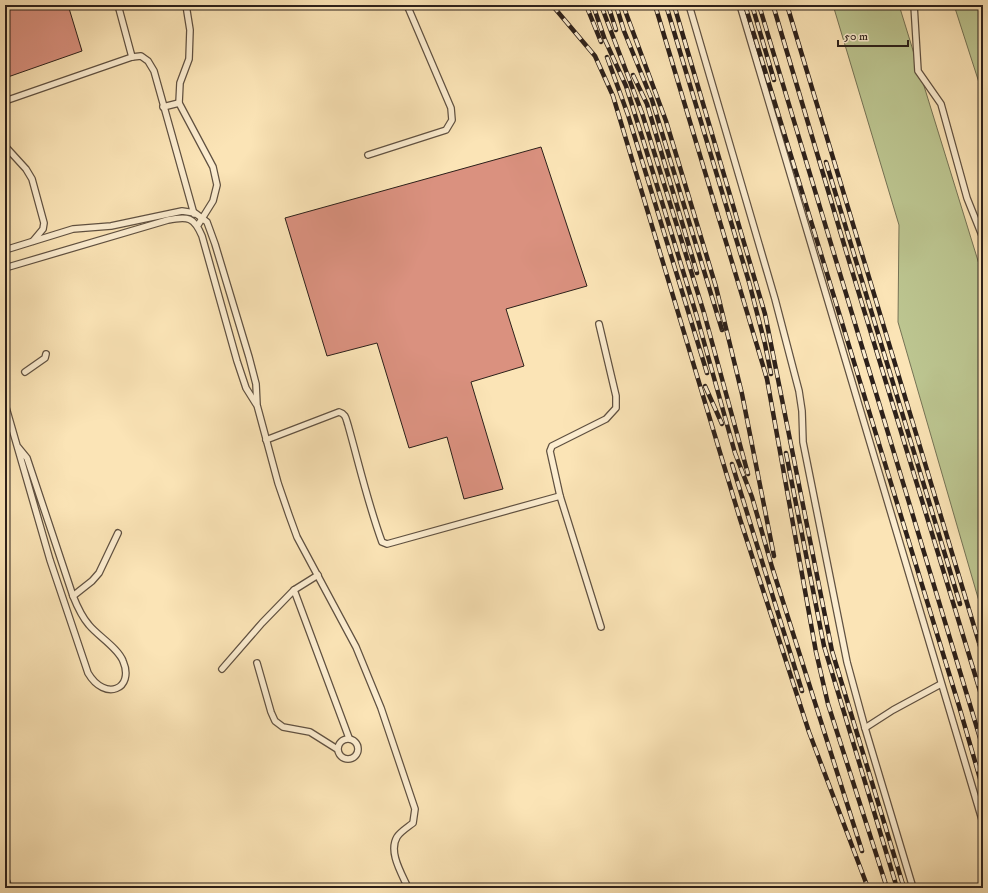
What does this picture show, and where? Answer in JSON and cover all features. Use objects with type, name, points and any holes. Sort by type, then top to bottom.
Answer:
[{"type":"lane","points":[[118,5],[132,57]]},
{"type":"lane","points":[[186,5],[190,30],[189,59],[180,83],[179,103],[215,175],[216,193],[213,202],[198,225]]},
{"type":"lane","points":[[368,155],[446,130],[452,120],[451,108],[407,5]]},
{"type":"lane","points":[[689,5],[775,299],[799,391],[802,412],[803,442],[839,627],[865,728],[913,888]]},
{"type":"lane","points":[[740,5],[983,822]]},
{"type":"lane","points":[[914,5],[918,71],[941,104],[967,198],[983,238]]},
{"type":"lane","points":[[5,101],[132,57],[141,56],[148,61],[154,71],[163,107],[195,213]]},
{"type":"lane","points":[[163,107],[179,103]]},
{"type":"lane","points":[[5,146],[26,168],[32,179],[44,222],[43,229],[31,242]]},
{"type":"lane","points":[[5,250],[73,230],[111,226],[182,211],[195,213],[202,217],[209,228],[249,357],[256,384],[256,404],[278,483],[297,537],[359,654],[381,708],[415,809],[413,823],[397,836],[394,844],[394,852],[408,888]]},
{"type":"lane","points":[[191,219],[195,213]]},
{"type":"lane","points":[[5,268],[168,220],[183,217],[191,219],[198,225],[237,361],[246,388],[256,404]]},
{"type":"lane","points":[[599,324],[616,396],[616,408],[606,419],[552,446],[550,451],[560,496],[601,627]]},
{"type":"lane","points":[[25,372],[45,358],[46,354]]},
{"type":"lane","points":[[5,404],[50,560],[88,673],[93,682],[101,688],[109,690],[116,689],[122,685],[126,677],[123,660],[90,626],[80,612],[72,596],[27,458],[18,447]]},
{"type":"lane","points":[[266,440],[339,412],[346,416],[378,532],[382,542],[387,544],[560,496]]},
{"type":"lane","points":[[72,596],[92,581],[98,573],[118,533]]},
{"type":"lane","points":[[222,669],[262,623],[294,590],[318,575]]},
{"type":"lane","points":[[257,663],[275,721],[283,727],[310,732],[337,749],[343,758],[353,757],[357,752],[357,745],[349,738],[294,590]]},
{"type":"lane","points":[[865,728],[893,710],[941,684]]},
{"type":"lane","points":[[337,749],[342,740],[349,738]]},
{"type":"lane","points":[[5,877],[9,888]]},
{"type":"green space","points":[[833,5],[899,5],[983,277],[983,615],[898,322],[899,225]]},
{"type":"green space","points":[[954,5],[983,5],[983,95]]},
{"type":"building","points":[[5,5],[68,5],[82,51],[5,78]]},
{"type":"building","points":[[541,147],[587,286],[506,309],[524,366],[471,382],[503,489],[464,499],[447,437],[409,448],[377,343],[327,356],[285,218]]},
{"type":"railway","points":[[552,5],[595,56],[613,96],[740,519],[809,732],[868,888]]},
{"type":"railway","points":[[586,5],[601,42]]},
{"type":"railway","points":[[593,5],[605,40],[626,86],[697,317],[735,453],[752,497],[772,567],[862,851]]},
{"type":"railway","points":[[601,5],[642,113],[704,313],[748,474]]},
{"type":"railway","points":[[608,5],[616,30]]},
{"type":"railway","points":[[616,5],[624,31],[652,100],[722,330]]},
{"type":"railway","points":[[623,5],[666,121],[716,287],[742,394],[774,556]]},
{"type":"railway","points":[[655,5],[767,379],[816,652],[828,704],[887,888]]},
{"type":"railway","points":[[666,5],[749,282],[771,374]]},
{"type":"railway","points":[[674,5],[765,314],[832,651],[904,888]]},
{"type":"railway","points":[[745,5],[983,789]]},
{"type":"railway","points":[[752,5],[774,80]]},
{"type":"railway","points":[[759,5],[983,748]]},
{"type":"railway","points":[[773,5],[983,701]]},
{"type":"railway","points":[[787,5],[983,656]]},
{"type":"railway","points":[[607,57],[628,115],[707,373]]},
{"type":"railway","points":[[633,75],[647,104],[697,273]]},
{"type":"railway","points":[[826,162],[960,604]]},
{"type":"railway","points":[[705,386],[722,424]]},
{"type":"railway","points":[[786,453],[824,646],[897,888]]},
{"type":"railway","points":[[732,464],[802,691]]}]
